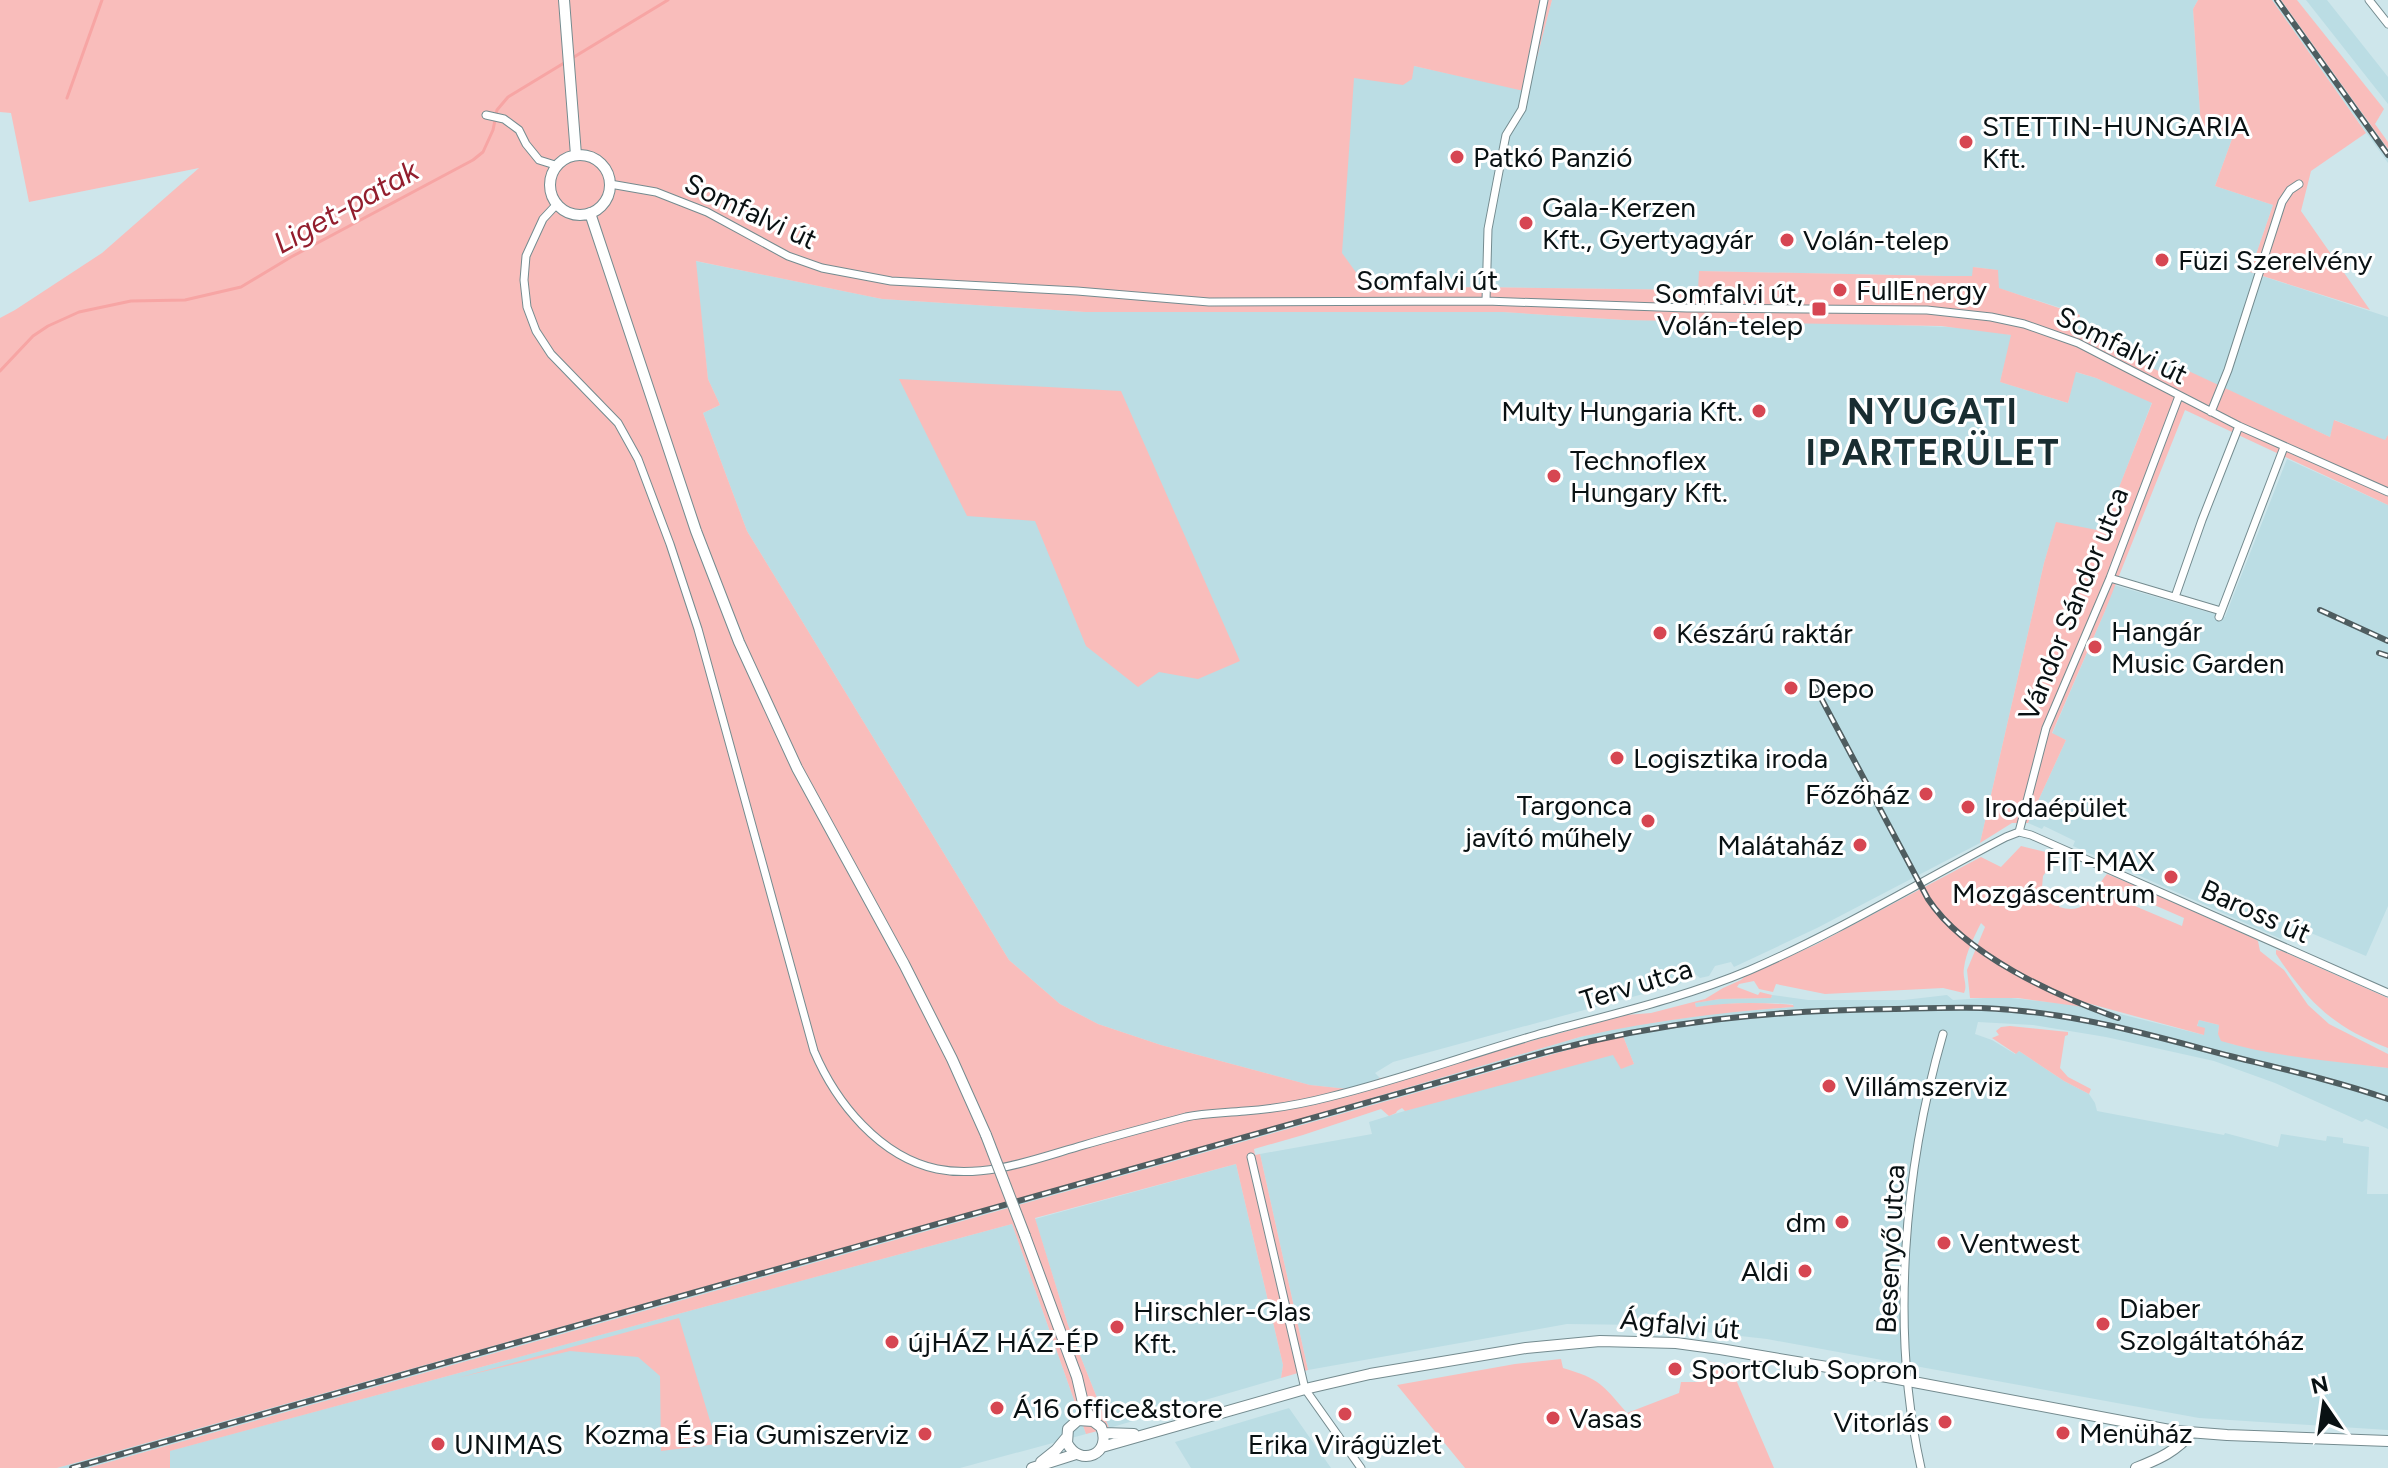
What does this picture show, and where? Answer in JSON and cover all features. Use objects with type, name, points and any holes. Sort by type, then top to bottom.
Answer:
[{"type":"main road","points":[[564,0],[576,155]]},
{"type":"main road","points":[[576,155],[585,155],[600,162],[609,176],[605,202],[590,213],[571,214],[557,204],[550,189],[555,165],[576,155]]},
{"type":"main road","points":[[590,213],[696,531],[739,642],[797,768],[952,1059],[986,1135],[1025,1236],[1077,1377],[1086,1416],[1099,1424],[1104,1433],[1098,1452],[1089,1456],[1076,1454],[1033,1468]]},
{"type":"main road","name":"Ágfalvi út","points":[[1102,1447],[1305,1389],[1370,1374],[1477,1355],[1600,1341],[1695,1345],[1909,1381],[2142,1426],[2227,1435],[2388,1441]]},
{"type":"main road","points":[[1033,1468],[1056,1450],[1071,1426],[1086,1416]]},
{"type":"main road","name":"Ágfalvi út","points":[[1104,1433],[1128,1435],[1167,1429]]},
{"type":"main road","points":[[2136,1468],[2160,1463],[2192,1432]]},
{"type":"main road","points":[[1066,1438],[1076,1454]]},
{"type":"street","points":[[1486,301],[1488,229],[1504,145],[1506,135],[1522,109],[1544,0]]},
{"type":"street","points":[[2369,0],[2388,24]]},
{"type":"street","points":[[493,116],[519,130],[539,160],[555,165]]},
{"type":"street","name":"Somfalvi út","points":[[610,184],[656,192],[707,212],[788,256],[822,268],[891,281],[1064,290],[1209,302],[1486,301],[1687,308],[1898,309],[1977,315],[2024,324],[2078,343],[2239,426],[2388,492]]},
{"type":"street","points":[[2211,412],[2228,370],[2282,202],[2290,190],[2299,184]]},
{"type":"street","name":"Terv utca","points":[[557,204],[543,219],[526,256],[524,280],[527,307],[536,331],[551,354],[618,423],[638,459],[698,629],[814,1051],[825,1078],[841,1101],[872,1133],[910,1162],[941,1170],[979,1171],[1014,1165],[1193,1116],[1242,1112],[1328,1098],[1702,988],[1749,970],[1818,937],[2019,832]]},
{"type":"street","name":"Vándor Sándor utca","points":[[2019,832],[2046,728],[2110,578],[2179,396]]},
{"type":"street","points":[[2175,597],[2239,426]]},
{"type":"street","points":[[2110,578],[2220,614],[2284,447]]},
{"type":"street","name":"Baross út","points":[[2019,832],[2388,993]]},
{"type":"street","name":"Besenyő utca","points":[[1921,1468],[1909,1381],[1906,1260],[1910,1201],[1928,1085],[1943,1034]]},
{"type":"street","points":[[1251,1157],[1305,1389],[1361,1468]]},
{"type":"shaded area","points":[[0,0],[1552,0],[1528,92],[1414,66],[1412,79],[1403,85],[1354,78],[1342,253],[1368,289],[1378,289],[1386,278],[1397,279],[1400,289],[1698,290],[1699,271],[1972,276],[1973,267],[1998,270],[1999,288],[2080,315],[2076,331],[2173,378],[2180,367],[2330,437],[2334,420],[2385,440],[2388,435],[2388,505],[2185,410],[2105,611],[2052,733],[2066,740],[2028,823],[2012,823],[1980,843],[2056,522],[2102,531],[2152,403],[2076,372],[2068,403],[2000,382],[2011,335],[1941,326],[1624,320],[1503,312],[1085,312],[882,299],[696,261],[708,379],[720,405],[703,413],[747,531],[1009,960],[1060,1004],[1098,1024],[1161,1045],[1310,1085],[1357,1090],[1380,1078],[1408,1075],[1626,1015],[1651,1013],[1705,999],[1981,857],[2001,867],[2021,846],[2050,853],[2052,863],[2043,876],[2042,887],[2060,901],[2059,907],[2069,909],[2084,905],[2107,874],[2141,888],[2136,897],[2115,888],[2109,895],[2182,926],[2184,918],[2152,904],[2149,900],[2152,893],[2258,941],[2260,951],[2284,970],[2308,1005],[2329,1024],[2388,1054],[2388,1068],[2304,1058],[2221,1041],[2219,1025],[2199,1020],[2197,1026],[2205,1028],[2204,1035],[2087,1003],[2084,1007],[2018,998],[1970,998],[1967,970],[1985,927],[1981,923],[1965,962],[1964,993],[1943,988],[1825,994],[1776,984],[1773,992],[1759,989],[1754,981],[1739,984],[1737,987],[1758,995],[1760,992],[1772,995],[1771,998],[1720,999],[1695,1003],[1696,1007],[1756,1003],[1794,1007],[1686,1018],[1580,1037],[1250,1134],[57,1468],[0,1468],[0,318],[102,253],[199,168],[29,202],[11,113],[0,112]]},
{"type":"shaded area","points":[[1552,0],[2198,0],[2193,9],[2201,128],[2232,139],[2215,186],[2273,205],[2250,272],[2388,317],[2388,435],[2385,441],[2335,420],[2330,437],[2180,368],[2173,379],[2075,331],[2080,314],[1998,288],[1997,270],[1973,267],[1973,276],[1699,271],[1699,290],[1400,289],[1397,279],[1387,278],[1378,289],[1319,289],[1332,75],[1414,66],[1528,91]]},
{"type":"shaded area","points":[[2198,0],[2272,0],[2366,133],[2311,171],[2301,211],[2370,310],[2250,272],[2273,205],[2215,186],[2232,139],[2201,128],[2193,9]]},
{"type":"shaded area","points":[[2272,0],[2281,0],[2388,149],[2388,163]]},
{"type":"shaded area","points":[[2281,0],[2297,0],[2384,109],[2375,124],[2388,142],[2388,149]]},
{"type":"shaded area","points":[[2306,0],[2327,0],[2388,77],[2388,104]]},
{"type":"shaded area","points":[[695,261],[882,299],[1085,312],[1503,312],[1624,320],[1970,328],[2012,335],[2000,382],[2068,403],[2075,372],[2152,402],[2102,532],[2056,523],[2044,563],[1980,843],[1817,928],[1734,967],[1731,962],[1715,966],[1709,976],[1700,978],[1694,973],[1684,977],[1680,984],[1393,1062],[1375,1073],[1380,1078],[1357,1090],[1310,1085],[1161,1045],[1098,1024],[1060,1004],[1009,960],[747,531],[703,413],[720,405],[708,379]]},
{"type":"shaded area","points":[[899,379],[1121,391],[1240,661],[1198,679],[1159,672],[1138,687],[1086,646],[1035,521],[967,516]]},
{"type":"shaded area","points":[[2287,459],[2388,505],[2388,906],[2366,956],[2287,923],[2281,939],[2073,846],[2075,841],[2044,826],[2042,829],[2028,823],[2066,740],[2052,734],[2114,585],[2225,617]]},
{"type":"shaded area","points":[[2276,950],[2388,998],[2388,1048],[2352,1031],[2323,1011],[2299,986]]},
{"type":"shaded area","points":[[1772,995],[1808,1000],[1904,1000],[1947,995],[1953,1000],[2001,997],[2084,1006],[2086,1003],[2204,1035],[2197,1027],[2199,1020],[2219,1025],[2218,1034],[2232,1044],[2287,1055],[2388,1068],[2388,1129],[2366,1119],[2362,1122],[2275,1083],[2214,1061],[2106,1037],[2033,1025],[1978,1022],[1975,1034],[2015,1054],[2019,1051],[2089,1094],[2097,1111],[2225,1133],[2278,1147],[2281,1134],[2326,1141],[2327,1136],[2343,1138],[2343,1143],[2369,1147],[2367,1194],[2388,1194],[2388,1430],[2199,1418],[1767,1339],[1642,1325],[1567,1324],[1308,1370],[1260,1154],[1372,1134],[1369,1122],[1614,1054],[1621,1068],[1634,1064],[1623,1036],[88,1468],[57,1468],[1250,1134],[1580,1037],[1710,1014],[1793,1007],[1793,1004],[1738,1003],[1696,1007],[1695,1003],[1771,998]]},
{"type":"shaded area","points":[[2001,1027],[2068,1032],[2060,1068],[2068,1077],[2091,1089],[2089,1094],[1992,1038],[1999,1035],[1996,1031]]},
{"type":"shaded area","points":[[1623,1036],[1634,1064],[1621,1069],[1613,1055],[1405,1111],[1402,1108],[1389,1116],[1381,1109],[1254,1149],[1255,1155],[1260,1154],[1308,1370],[1281,1378],[1283,1365],[1236,1164],[1035,1218],[1068,1325],[1109,1428],[1086,1434],[1012,1224],[170,1451],[170,1468],[88,1468],[1589,1044]]},
{"type":"shaded area","points":[[1236,1164],[1283,1365],[1281,1378],[1109,1428],[1068,1325],[1035,1219]]},
{"type":"shaded area","points":[[1012,1224],[1086,1434],[960,1468],[170,1468],[169,1451]]},
{"type":"shaded area","points":[[679,1318],[717,1444],[661,1451],[660,1376],[638,1357],[570,1351],[457,1378]]},
{"type":"shaded area","points":[[1561,1359],[1563,1368],[1600,1384],[1627,1413],[1679,1393],[1681,1382],[1699,1382],[1704,1361],[1725,1365],[1732,1370],[1774,1468],[1465,1468],[1397,1385]]},
{"type":"shaded area","points":[[1289,1408],[1331,1468],[1191,1468],[1175,1442]]},
{"type":"waterway","points":[[67,98],[102,0]]},
{"type":"waterway","name":"Liget-patak","points":[[0,371],[33,336],[79,312],[131,301],[185,300],[241,287],[473,160],[483,152],[493,130],[497,110],[508,97],[668,0]]},
{"type":"railway","points":[[2277,0],[2388,155]]},
{"type":"railway","points":[[2320,610],[2388,641]]},
{"type":"railway","points":[[2379,653],[2388,656]]},
{"type":"railway","points":[[1813,683],[1928,899],[1944,919],[1965,938],[2014,971],[2067,998],[2118,1018]]},
{"type":"railway","points":[[72,1468],[1546,1052],[1676,1025],[1762,1015],[1850,1010],[1990,1008],[2022,1011],[2127,1029],[2388,1099]]},
{"type":"place","name":"STETTIN-HUNGARIA Kft.","points":[[1966,142]]},
{"type":"place","name":"Patkó Panzió","points":[[1457,157]]},
{"type":"place","name":"Gala-Kerzen Kft., Gyertyagyár","points":[[1526,223]]},
{"type":"place","name":"Volán-telep","points":[[1787,240]]},
{"type":"place","name":"Füzi Szerelvény","points":[[2162,260]]},
{"type":"place","name":"FullEnergy","points":[[1840,290]]},
{"type":"place","name":"Somfalvi út, Volán-telep","points":[[1819,309]]},
{"type":"place","name":"Multy Hungaria Kft.","points":[[1759,411]]},
{"type":"place","name":"Technoflex Hungary Kft.","points":[[1554,476]]},
{"type":"place","name":"Készárú raktár","points":[[1660,633]]},
{"type":"place","name":"Hangár Music Garden","points":[[2095,647]]},
{"type":"place","name":"Depo","points":[[1791,688]]},
{"type":"place","name":"Logisztika iroda","points":[[1617,758]]},
{"type":"place","name":"Főzőház","points":[[1926,794]]},
{"type":"place","name":"Irodaépület","points":[[1968,807]]},
{"type":"place","name":"Targonca javító műhely","points":[[1648,821]]},
{"type":"place","name":"Malátaház","points":[[1860,845]]},
{"type":"place","name":"FIT-MAX Mozgáscentrum","points":[[2171,877]]},
{"type":"place","name":"Villámszerviz","points":[[1829,1086]]},
{"type":"place","name":"dm","points":[[1842,1222]]},
{"type":"place","name":"Ventwest","points":[[1944,1243]]},
{"type":"place","name":"Aldi","points":[[1805,1271]]},
{"type":"place","name":"Diaber Szolgáltatóház","points":[[2103,1324]]},
{"type":"place","name":"Hirschler-Glas Kft.","points":[[1117,1327]]},
{"type":"place","name":"újHÁZ HÁZ-ÉP","points":[[892,1342]]},
{"type":"place","name":"SportClub Sopron","points":[[1675,1369]]},
{"type":"place","name":"Á16 office&store","points":[[997,1408]]},
{"type":"place","name":"Erika Virágüzlet","points":[[1345,1414]]},
{"type":"place","name":"Vasas","points":[[1553,1418]]},
{"type":"place","name":"Vitorlás","points":[[1945,1422]]},
{"type":"place","name":"Menüház","points":[[2063,1433]]},
{"type":"place","name":"Kozma És Fia Gumiszerviz","points":[[925,1434]]},
{"type":"place","name":"UNIMAS","points":[[438,1444]]},
{"type":"district","name":"NYUGATI IPARTERÜLET","points":[[1933,432]]}]
